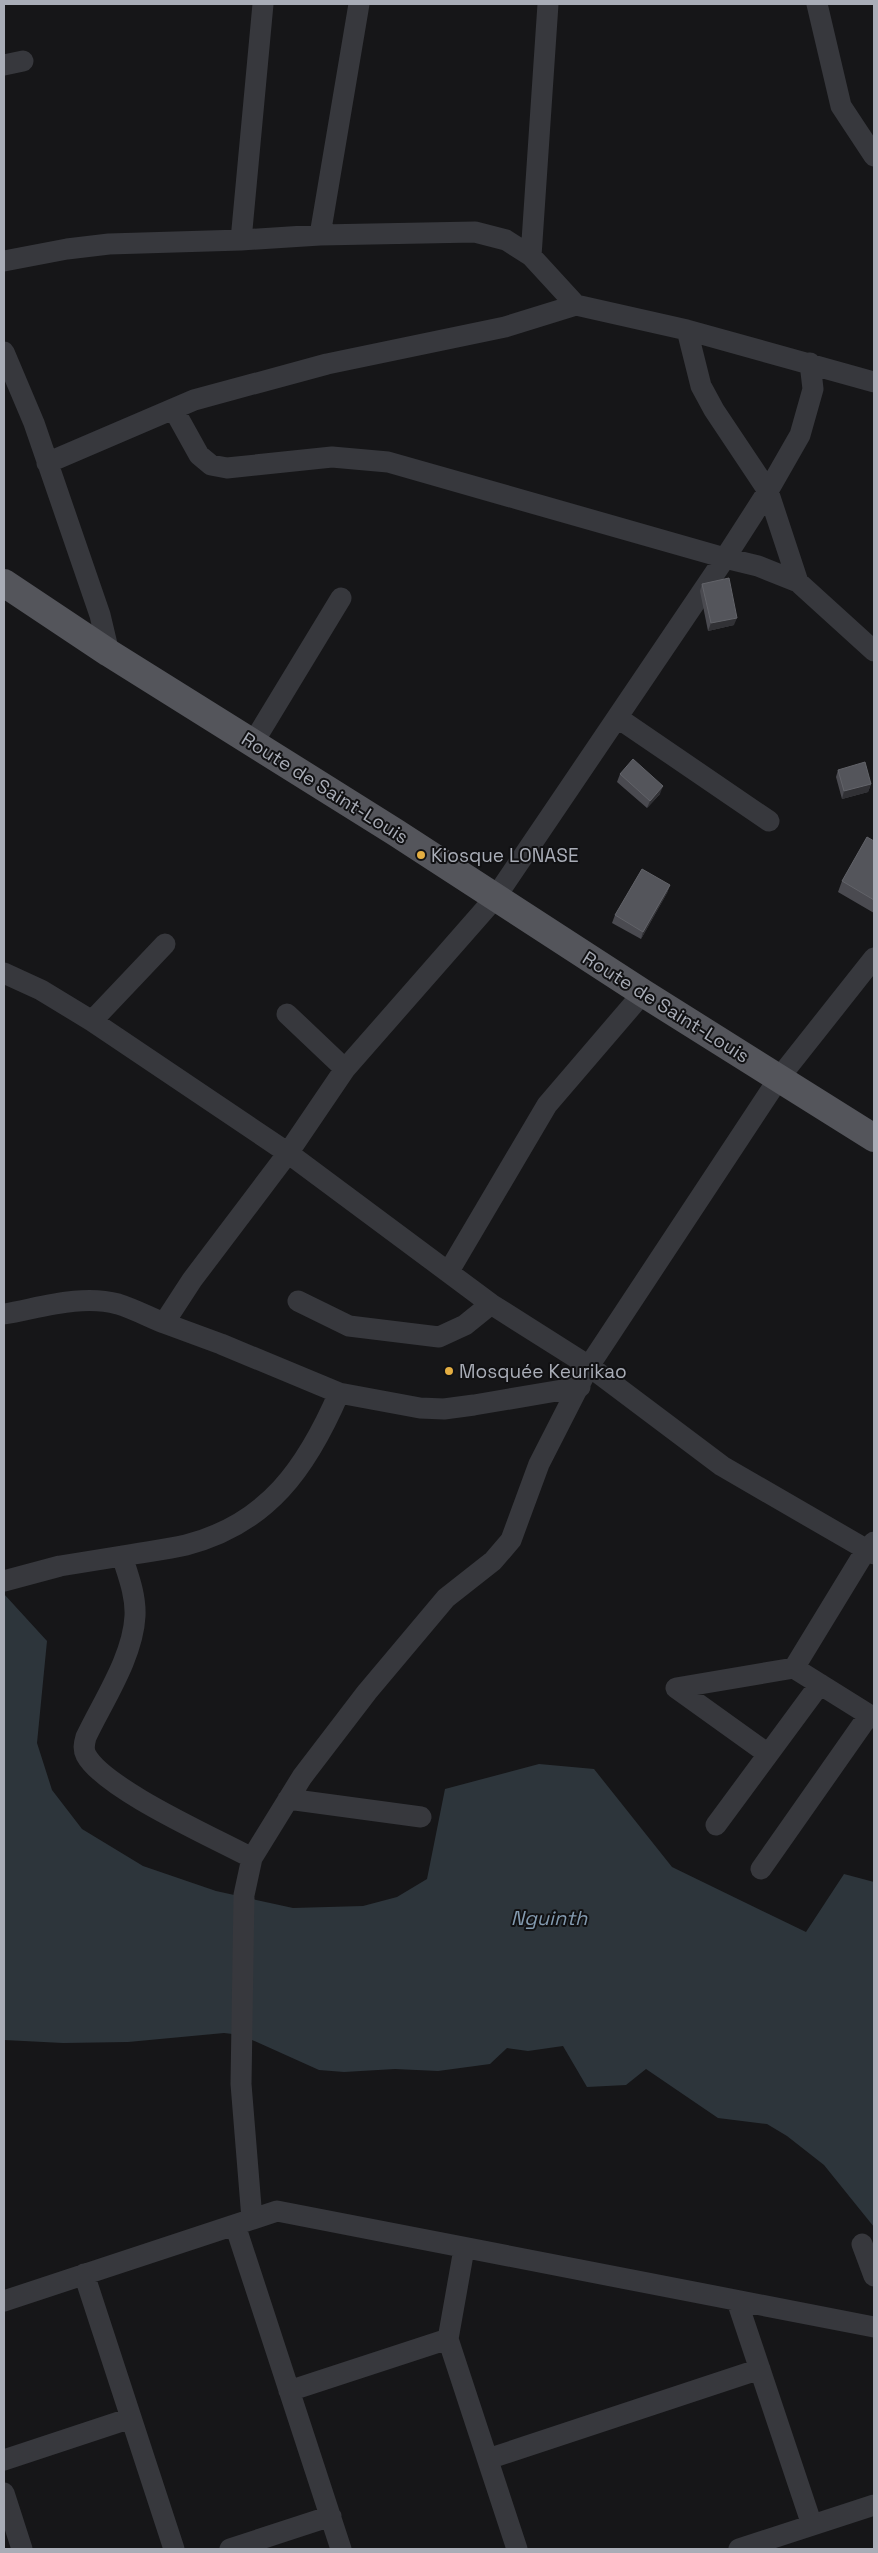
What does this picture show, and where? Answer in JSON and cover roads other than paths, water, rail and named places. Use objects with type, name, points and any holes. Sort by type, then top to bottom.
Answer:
[{"type":"main road","name":"Route de Saint-Louis","points":[[4,583],[109,653],[395,832],[643,993],[874,1138]]},
{"type":"street","points":[[241,240],[262,4]]},
{"type":"street","points":[[320,235],[359,4]]},
{"type":"street","points":[[530,256],[548,4]]},
{"type":"street","points":[[817,4],[841,106],[874,156]]},
{"type":"street","points":[[4,261],[66,248],[101,245],[320,235],[475,232],[506,240],[530,256],[576,305]]},
{"type":"street","points":[[47,463],[194,400],[327,364],[506,327],[576,305],[688,330],[810,362],[874,382]]},
{"type":"street","points":[[688,330],[701,386],[714,410],[768,492],[798,582]]},
{"type":"street","points":[[4,352],[12,393],[34,423],[100,615],[109,653]]},
{"type":"street","points":[[164,1323],[192,1280],[288,1153],[345,1069],[495,898],[618,718],[768,492],[800,435],[813,389],[810,362]]},
{"type":"street","points":[[174,410],[199,455],[211,465],[227,468],[332,457],[388,462],[758,566],[798,582],[874,652]]},
{"type":"street","points":[[253,743],[341,598]]},
{"type":"street","points":[[618,718],[769,821]]},
{"type":"street","points":[[92,1021],[165,944]]},
{"type":"street","points":[[342,2549],[290,2391],[243,2222],[241,2084],[244,1895],[252,1858],[288,1799],[366,1692],[440,1605],[493,1561],[511,1540],[539,1464],[580,1387],[589,1366],[779,1078],[874,958]]},
{"type":"street","points":[[4,973],[41,990],[92,1021],[288,1153],[491,1304],[589,1366],[722,1466],[872,1548],[794,1668]]},
{"type":"street","points":[[449,1271],[547,1105],[643,993]]},
{"type":"street","points":[[287,1014],[345,1069]]},
{"type":"street","points":[[4,1314],[56,1304],[89,1301],[117,1304],[221,1344],[339,1393],[420,1408],[444,1409],[580,1387]]},
{"type":"street","points":[[298,1301],[349,1326],[439,1337],[465,1326],[491,1304]]},
{"type":"street","points":[[4,1581],[60,1566],[186,1545],[221,1533],[250,1517],[291,1479],[320,1436],[339,1393]]},
{"type":"street","points":[[122,1556],[133,1593],[135,1616],[122,1664],[86,1737],[85,1754],[90,1761],[116,1783],[141,1800],[252,1858]]},
{"type":"street","points":[[761,1869],[872,1717],[794,1668],[676,1688],[768,1754]]},
{"type":"street","points":[[716,1825],[820,1684]]},
{"type":"street","points":[[288,1799],[421,1817]]},
{"type":"street","points":[[4,2301],[277,2211],[874,2327]]},
{"type":"street","points":[[862,2244],[874,2276]]},
{"type":"street","points":[[464,2248],[448,2339],[517,2549]]},
{"type":"street","points":[[84,2274],[174,2549]]},
{"type":"street","points":[[737,2301],[812,2525]]},
{"type":"street","points":[[290,2391],[448,2339]]},
{"type":"street","points":[[488,2459],[760,2369]]},
{"type":"street","points":[[4,2460],[131,2418]]},
{"type":"street","points":[[4,2493],[22,2549]]},
{"type":"street","points":[[739,2549],[874,2505]]},
{"type":"street","points":[[230,2549],[330,2516]]},
{"type":"water","name":"Nguinth","points":[[4,1594],[47,1641],[37,1743],[52,1790],[82,1829],[143,1866],[216,1891],[293,1908],[363,1906],[397,1897],[427,1879],[445,1789],[539,1764],[594,1769],[672,1867],[806,1932],[844,1874],[874,1882],[874,2227],[824,2165],[787,2136],[767,2124],[718,2118],[646,2069],[626,2085],[587,2087],[563,2046],[528,2051],[507,2048],[490,2064],[438,2071],[395,2069],[344,2072],[319,2070],[241,2035],[224,2033],[128,2042],[63,2043],[4,2040]]},
{"type":"place","name":"Kiosque LONASE","points":[[421,855]]},
{"type":"place","name":"Mosquée Keurikao","points":[[449,1371]]}]
